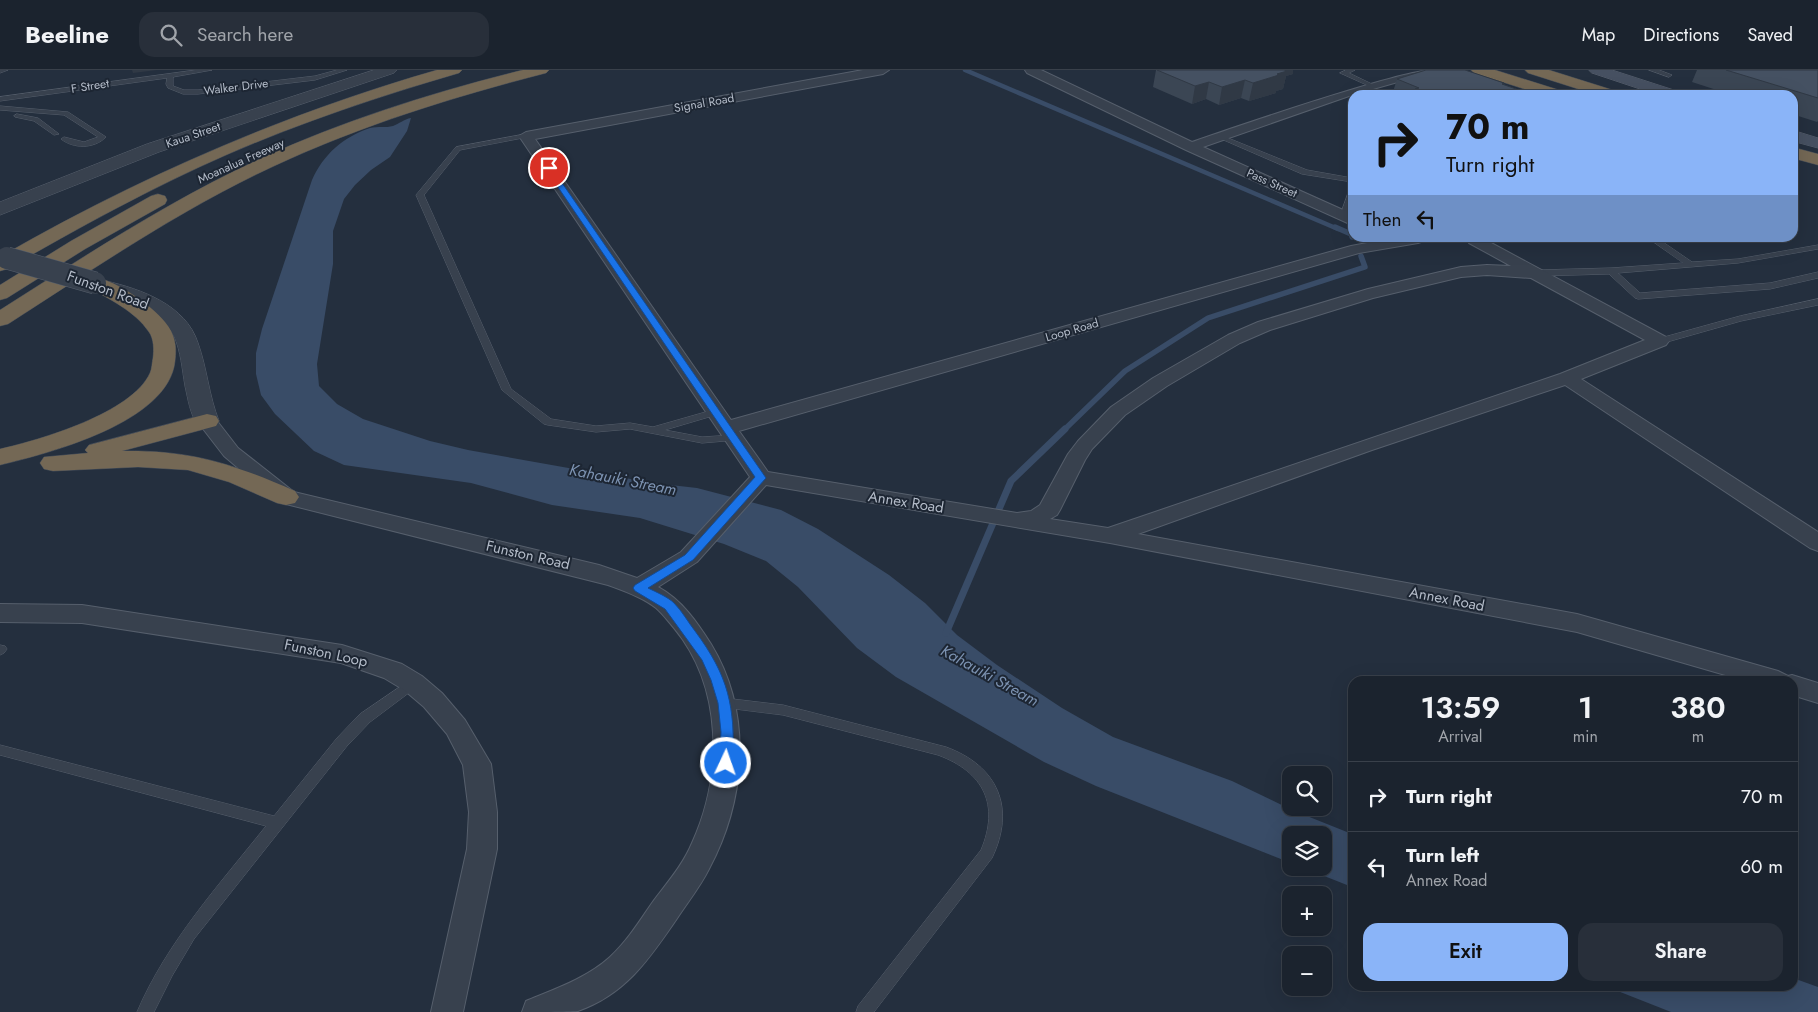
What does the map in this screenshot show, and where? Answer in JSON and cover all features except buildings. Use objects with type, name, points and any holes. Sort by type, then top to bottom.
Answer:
[{"type":"highway","points":[[98,208],[165,173],[268,124],[417,70]]},
{"type":"highway","name":"Moanalua Freeway","points":[[0,265],[98,208],[193,164],[284,126],[356,100],[454,70]]},
{"type":"highway","name":"Moanalua Freeway","points":[[0,294],[121,219],[254,153],[388,103],[500,70]]},
{"type":"highway","points":[[0,319],[131,236],[231,180],[309,144],[429,101],[541,70]]},
{"type":"highway","points":[[1478,70],[1542,90]]},
{"type":"highway","points":[[1533,70],[1597,90]]},
{"type":"highway","points":[[1798,151],[1818,147]]},
{"type":"highway","points":[[1798,170],[1818,176]]},
{"type":"highway","points":[[0,325],[131,236]]},
{"type":"highway","points":[[24,452],[67,438],[114,417],[135,403],[153,386],[163,372],[166,356],[162,334],[137,306],[95,283]]},
{"type":"highway","points":[[0,457],[204,413]]},
{"type":"highway","points":[[0,475],[53,462],[204,413]]},
{"type":"highway","points":[[53,462],[145,460],[188,462],[246,479],[286,497]]},
{"type":"main road","points":[[1597,70],[1659,90]]},
{"type":"main road","points":[[1798,134],[1818,147]]},
{"type":"main road","points":[[1798,138],[1818,147]]},
{"type":"street","name":"Kaua Street","points":[[0,209],[153,148],[389,70]]},
{"type":"street","name":"Signal Road","points":[[526,136],[883,70]]},
{"type":"street","points":[[1030,70],[1191,147],[1348,93]]},
{"type":"street","points":[[1357,90],[1424,72]]},
{"type":"street","points":[[526,136],[725,426],[754,485],[682,563],[639,588]]},
{"type":"street","name":"Pass Street","points":[[1191,147],[1348,218]]},
{"type":"street","name":"Loop Road","points":[[725,426],[1383,242]]},
{"type":"street","points":[[1476,242],[1538,273],[1660,341]]},
{"type":"street","name":"Funston Road","points":[[0,256],[95,283],[146,302],[168,315],[184,334],[204,413],[217,436],[231,452],[286,497],[337,511],[591,570],[639,588],[670,606],[695,639],[708,658],[717,680],[724,703],[728,742],[722,790],[707,843],[694,869],[638,948],[613,974],[580,994],[538,1012]]},
{"type":"street","points":[[1011,520],[1036,517],[1054,505],[1065,477],[1075,459],[1085,445],[1118,411],[1160,382],[1234,339],[1264,326],[1307,312],[1461,272],[1487,270],[1538,273]]},
{"type":"street","name":"Annex Road","points":[[1110,536],[1567,378],[1660,341]]},
{"type":"street","points":[[1567,378],[1818,542]]},
{"type":"street","name":"Annex Road","points":[[754,485],[981,514],[1110,536],[1577,623],[1761,676]]},
{"type":"street","name":"Funston Loop","points":[[0,614],[82,614],[307,647],[359,658],[393,671],[413,683],[444,712],[468,746],[477,764],[481,790],[482,849],[448,1012]]},
{"type":"street","points":[[1798,687],[1818,693]]},
{"type":"lane","points":[[0,71],[5,70]]},
{"type":"lane","name":"F Street","points":[[0,99],[209,70]]},
{"type":"lane","name":"Walker Drive","points":[[170,74],[170,88],[183,92],[207,91],[323,77],[344,70]]},
{"type":"lane","points":[[1352,70],[1343,73],[1371,85]]},
{"type":"lane","points":[[1652,70],[1669,75]]},
{"type":"lane","points":[[273,83],[280,81],[288,75]]},
{"type":"lane","points":[[0,108],[66,112],[103,137],[86,145],[74,144],[64,139]]},
{"type":"lane","points":[[0,116],[32,118],[56,134]]},
{"type":"lane","points":[[526,136],[458,148],[420,195],[507,390],[548,422],[596,429],[623,425],[696,439],[725,426]]},
{"type":"lane","points":[[1221,137],[1305,172],[1348,179]]},
{"type":"lane","points":[[1658,242],[1691,265]]},
{"type":"lane","points":[[1538,273],[1611,271],[1738,261],[1818,246]]},
{"type":"lane","points":[[1611,271],[1638,296],[1770,286],[1818,275]]},
{"type":"lane","points":[[1660,341],[1740,319],[1818,302]]},
{"type":"lane","points":[[655,430],[725,426]]},
{"type":"lane","points":[[145,1012],[166,971],[189,934],[277,823],[353,730],[378,707],[413,683]]},
{"type":"lane","points":[[724,703],[783,710],[948,753],[974,768],[992,791],[997,807],[998,822],[995,839],[987,854],[864,1012]]},
{"type":"lane","points":[[0,750],[277,823]]},
{"type":"water","name":"Kahauiki Stream","points":[[411,118],[407,131],[390,157],[371,170],[344,199],[333,231],[333,264],[317,364],[319,386],[337,404],[363,419],[430,441],[468,450],[653,483],[697,488],[781,510],[818,529],[889,575],[925,603],[957,635],[997,665],[1062,708],[1113,737],[1232,781],[1282,805],[1282,816],[1307,816],[1348,832],[1348,885],[1324,876],[1332,876],[1332,826],[1282,826],[1282,859],[1096,786],[1044,762],[896,677],[857,648],[798,587],[766,561],[724,544],[640,518],[552,505],[471,483],[344,465],[314,451],[275,414],[261,395],[256,374],[256,353],[262,329],[312,180],[317,171],[328,155],[351,136],[373,127],[393,126]]},
{"type":"water","points":[[1798,980],[1818,987],[1818,1012],[1671,1012],[1618,991],[1798,991]]},
{"type":"waterway","points":[[965,70],[1338,229]]},
{"type":"waterway","points":[[1335,227],[1348,233]]},
{"type":"waterway","points":[[1064,430],[1125,371],[1208,318],[1365,267],[1361,256]]},
{"type":"waterway","name":"Kahauiki Stream","points":[[946,633],[1011,481],[1065,429]]},
{"type":"route","points":[[549,168],[761,478],[689,558],[639,588],[670,606],[708,658],[724,703],[728,742],[726,763]]}]
